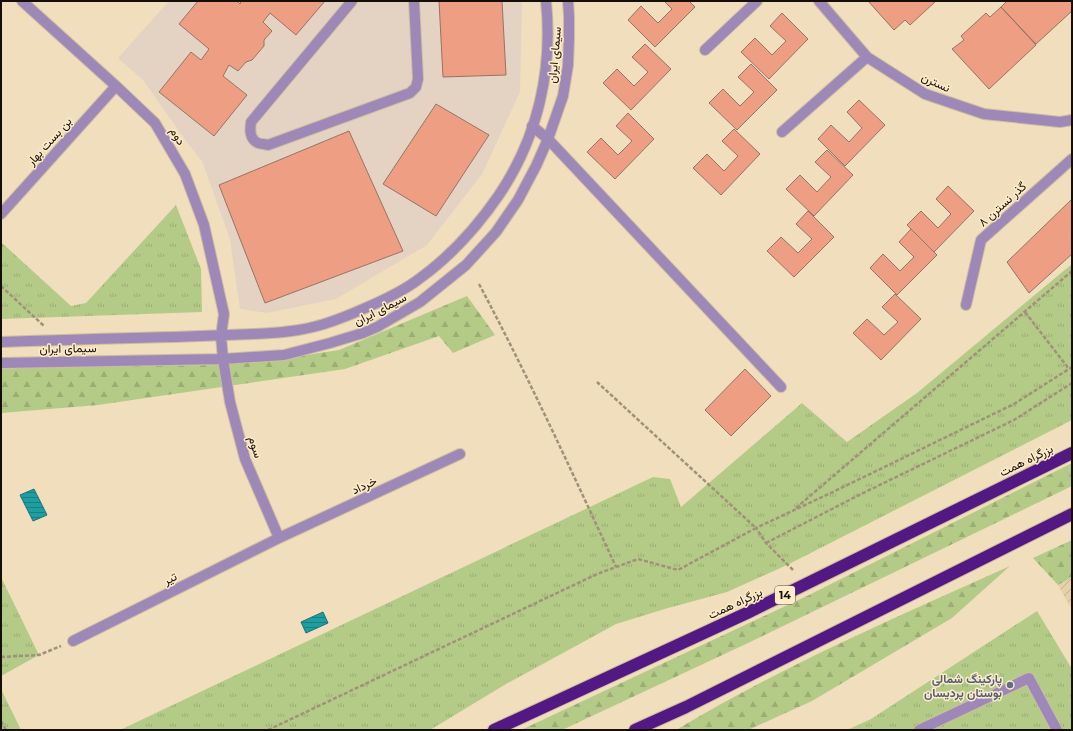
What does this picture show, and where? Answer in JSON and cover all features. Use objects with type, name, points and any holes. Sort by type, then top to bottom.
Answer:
[{"type":"highway","name":"بزرگراه همت","points":[[494,730],[747,613],[1072,453]]},
{"type":"highway","points":[[635,730],[686,707],[1072,514]]},
{"type":"highway","points":[[653,730],[686,707]]},
{"type":"street","name":"دوم","points":[[22,1],[155,123],[186,174],[204,225],[224,314],[221,336],[223,359]]},
{"type":"street","points":[[352,1],[251,122],[250,130],[252,136],[257,142],[268,144],[410,93],[416,87],[418,79],[414,1]]},
{"type":"street","name":"سیمای ایران","points":[[1,342],[221,336],[282,332],[314,327],[344,318],[401,291],[419,280],[463,241],[486,214],[518,164],[532,126],[543,89],[548,20],[546,1]]},
{"type":"street","name":"سیمای ایران","points":[[1,362],[223,359],[284,355],[363,333],[377,327],[420,302],[466,265],[496,232],[518,200],[536,166],[548,139],[563,96],[568,65],[570,38],[568,1]]},
{"type":"street","points":[[705,50],[757,1]]},
{"type":"street","name":"نسترن","points":[[819,1],[867,56],[925,94],[984,114],[1060,122],[1072,120]]},
{"type":"street","points":[[782,132],[867,56]]},
{"type":"street","name":"بن بست بهار","points":[[1,214],[116,86]]},
{"type":"street","points":[[532,126],[548,139],[782,387]]},
{"type":"street","name":"گذر نسترن ۸","points":[[966,305],[981,240],[1072,159]]},
{"type":"street","name":"سوم","points":[[223,359],[230,402],[245,459],[278,538]]},
{"type":"street","name":"خرداد","points":[[278,538],[460,454]]},
{"type":"street","name":"تیر","points":[[73,641],[278,538]]},
{"type":"street","points":[[919,730],[1029,678],[1057,730]]},
{"type":"path","points":[[793,511],[1072,272]]},
{"type":"path","points":[[479,284],[506,334],[616,567]]},
{"type":"path","points":[[1,286],[58,340]]},
{"type":"path","points":[[1025,312],[1068,369]]},
{"type":"path","points":[[268,730],[597,574],[638,559],[678,570],[756,528],[1014,404],[1072,367]]},
{"type":"path","points":[[597,382],[756,528],[766,543],[793,570]]},
{"type":"path","points":[[766,543],[861,494],[1014,420],[1072,383]]},
{"type":"path","points":[[1,657],[38,655],[73,641]]},
{"type":"path","points":[[1,721],[6,730]]},
{"type":"shaded area","points":[[169,1],[522,1],[520,92],[482,174],[427,245],[336,299],[267,313],[240,309],[230,239],[202,161],[143,80],[118,58]]},
{"type":"shaded area","points":[[1072,577],[1072,610],[1058,585]]},
{"type":"green space","points":[[176,205],[201,269],[202,312],[1,319],[2,243],[71,306],[86,303]]},
{"type":"green space","points":[[1072,264],[1072,420],[787,565],[727,592],[616,624],[506,684],[430,730],[120,730],[653,477],[670,479],[681,507],[802,403],[847,442],[917,393]]},
{"type":"green space","points":[[467,296],[495,335],[453,353],[439,336],[345,369],[98,405],[1,413],[1,369],[38,367],[215,365],[275,360],[339,350]]},
{"type":"green space","points":[[1072,463],[1072,486],[748,643],[562,730],[521,730],[809,595]]},
{"type":"green space","points":[[1072,540],[1072,577],[1058,585],[1033,558]]},
{"type":"green space","points":[[1010,566],[952,618],[812,701],[748,730],[676,730],[798,663]]},
{"type":"green space","points":[[1,577],[39,655],[1,676]]},
{"type":"green space","points":[[1037,611],[1072,669],[1072,730],[847,730],[871,719]]},
{"type":"green space","points":[[1,689],[21,730],[1,730]]},
{"type":"water","points":[[34,489],[47,515],[33,521],[20,495]]},
{"type":"water","points":[[323,612],[328,623],[306,633],[301,622]]},
{"type":"building","points":[[198,1],[237,1],[240,4],[241,1],[325,1],[296,35],[270,13],[263,22],[272,31],[264,40],[264,46],[252,60],[246,62],[238,71],[229,65],[223,76],[247,95],[214,136],[159,92],[191,52],[201,60],[209,49],[179,24]]},
{"type":"building","points":[[439,1],[502,1],[506,75],[443,77]]},
{"type":"building","points":[[664,1],[689,1],[695,7],[655,47],[628,20],[641,6],[658,23],[672,9]]},
{"type":"building","points":[[868,1],[936,1],[910,25],[905,20],[894,30]]},
{"type":"building","points":[[1007,1],[1072,1],[1072,11],[1036,44],[1001,7]]},
{"type":"building","points":[[1001,7],[1036,45],[989,89],[952,49],[964,40],[961,36],[986,13],[990,17]]},
{"type":"building","points":[[782,13],[808,39],[769,79],[741,52],[755,38],[772,55],[786,41],[770,26]]},
{"type":"building","points":[[645,44],[671,69],[631,110],[603,83],[617,69],[634,86],[648,72],[632,57]]},
{"type":"building","points":[[751,64],[777,90],[737,130],[709,103],[723,89],[740,106],[754,92],[738,77]]},
{"type":"building","points":[[859,100],[885,125],[845,166],[818,139],[831,125],[849,142],[862,128],[847,112]]},
{"type":"building","points":[[436,104],[489,135],[436,216],[383,184]]},
{"type":"building","points":[[628,113],[654,139],[615,179],[587,152],[601,138],[618,155],[632,141],[616,126]]},
{"type":"building","points":[[734,129],[760,154],[721,195],[693,168],[707,154],[724,171],[738,156],[722,141]]},
{"type":"building","points":[[349,131],[403,251],[265,303],[219,185]]},
{"type":"building","points":[[827,150],[853,175],[814,216],[786,189],[800,175],[817,192],[831,177],[815,162]]},
{"type":"building","points":[[948,186],[974,211],[934,252],[907,225],[921,211],[938,228],[951,214],[936,199]]},
{"type":"building","points":[[1072,199],[1072,254],[1029,293],[1007,262]]},
{"type":"building","points":[[808,211],[834,237],[794,277],[767,251],[781,237],[798,253],[812,239],[796,224]]},
{"type":"building","points":[[911,229],[937,255],[897,295],[870,268],[883,254],[900,271],[914,257],[899,242]]},
{"type":"building","points":[[895,294],[921,319],[881,360],[853,333],[867,319],[884,335],[898,322],[882,307]]},
{"type":"building","points":[[745,369],[771,396],[731,436],[705,410]]},
{"type":"place","name":"پارکینگ شمالی بوستان پردیسان","points":[[1010,685]]}]
